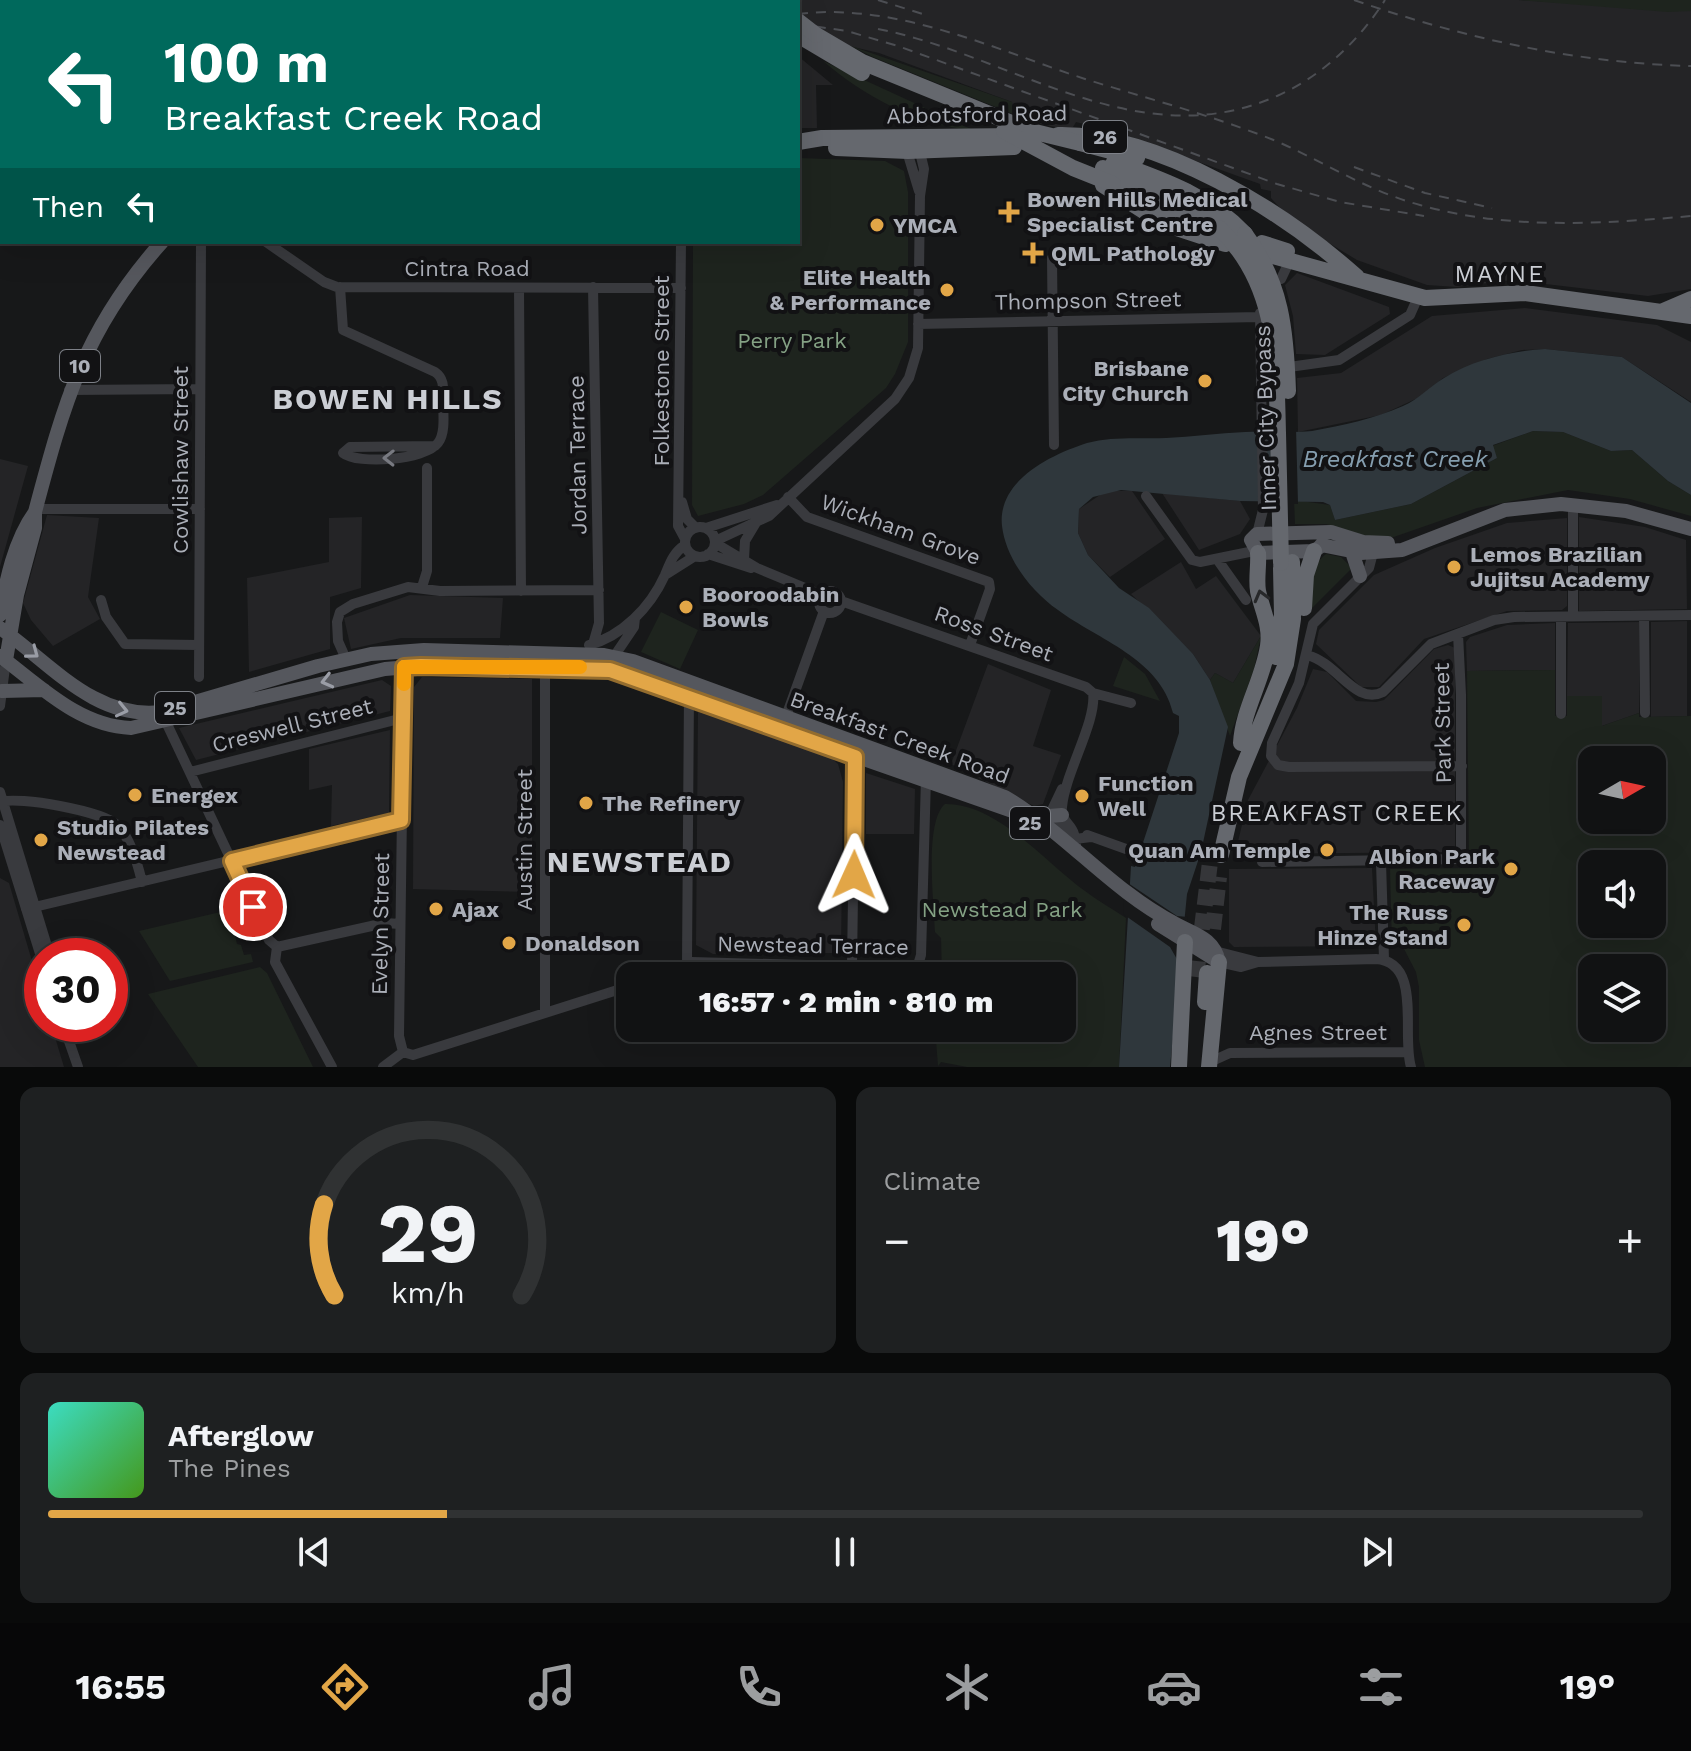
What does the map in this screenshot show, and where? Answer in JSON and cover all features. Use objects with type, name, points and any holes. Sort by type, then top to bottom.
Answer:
[{"type":"highway","points":[[800,23],[862,62],[1027,130],[1135,158],[1215,188],[1306,249],[1324,252]]},
{"type":"highway","name":"Inner City Bypass","points":[[800,36],[842,64],[1001,130],[1106,179],[1173,197],[1218,234],[1255,274],[1272,328],[1287,562],[1291,638],[1286,664],[1239,777],[1216,854],[1221,802],[1277,655],[1287,562],[1285,321],[1274,283],[1245,234],[1222,212],[1182,187],[1072,144]]},
{"type":"highway","name":"Abbotsford Road","points":[[800,142],[821,147],[1081,134],[1105,137],[1237,189],[1357,277]]},
{"type":"highway","name":"Abbotsford Road","points":[[910,144],[1014,147]]},
{"type":"highway","name":"26","points":[[1106,179],[1164,224],[1218,234]]},
{"type":"highway","points":[[1274,253],[1280,230]]},
{"type":"highway","name":"Abbotsford Road","points":[[1274,253],[1310,259],[1318,270],[1333,276],[1357,277],[1418,297],[1450,300],[1525,293],[1691,316]]},
{"type":"highway","points":[[1663,311],[1691,299]]},
{"type":"highway","points":[[1268,708],[1282,697],[1294,667],[1303,626],[1306,575],[1318,543]]},
{"type":"highway","points":[[1241,743],[1242,724],[1262,673],[1269,643],[1268,623],[1258,589],[1255,545]]},
{"type":"highway","points":[[1179,1067],[1187,936]]},
{"type":"highway","points":[[1206,1065],[1212,1041],[1209,966]]},
{"type":"highway","points":[[1206,1065],[1209,966]]},
{"type":"highway","points":[[1188,1067],[1209,966]]},
{"type":"main road","name":"10","points":[[3,658],[5,631],[35,528],[35,510],[69,390],[111,306],[160,244]]},
{"type":"main road","points":[[1255,545],[1274,533],[1352,552],[1412,547],[1443,532],[1505,510],[1573,504],[1626,511],[1691,529]]},
{"type":"main road","name":"10","points":[[1,605],[25,525],[35,510]]},
{"type":"main road","points":[[1255,545],[1318,543],[1331,532],[1374,548]]},
{"type":"main road","points":[[1352,552],[1360,576]]},
{"type":"main road","name":"Breakfast Creek Road","points":[[5,631],[98,702],[139,714],[161,712],[346,659],[404,651],[615,656],[690,690],[926,774],[1018,815],[1117,890],[1187,936],[1209,966]]},
{"type":"main road","name":"Breakfast Creek Road","points":[[3,658],[83,716],[107,725],[131,728],[343,677],[404,667],[606,669],[690,690]]},
{"type":"main road","points":[[1,698],[44,690]]},
{"type":"main road","name":"Breakfast Creek Road","points":[[783,725],[855,757],[993,792],[1075,841],[1117,890]]},
{"type":"main road","points":[[1036,817],[1058,816]]},
{"type":"street","points":[[708,554],[715,542],[769,516],[901,393],[915,364],[920,196],[924,172],[910,144]]},
{"type":"street","name":"Cowlishaw Street","points":[[199,677],[201,244]]},
{"type":"street","name":"Cintra Road","points":[[269,244],[324,282],[340,287],[681,288]]},
{"type":"street","name":"Folkestone Street","points":[[681,244],[681,501],[678,526],[685,542]]},
{"type":"street","points":[[1274,253],[1281,279]]},
{"type":"street","points":[[1052,258],[1054,445]]},
{"type":"street","points":[[340,287],[343,330],[441,377],[442,430],[435,446],[420,456],[352,458],[343,451],[353,446],[435,446]]},
{"type":"street","name":"Jordan Terrace","points":[[593,287],[599,590],[599,623],[593,644]]},
{"type":"street","points":[[519,288],[521,591]]},
{"type":"street","points":[[1146,496],[1192,560],[1217,559],[1255,545],[1263,510],[1259,369],[1335,362],[1410,315],[1418,297]]},
{"type":"street","name":"Thompson Street","points":[[918,324],[1260,313],[1259,369]]},
{"type":"street","points":[[69,390],[200,389]]},
{"type":"street","points":[[422,587],[427,571],[427,468]]},
{"type":"street","name":"Wickham Grove","points":[[788,497],[807,517],[989,582],[990,589],[970,645]]},
{"type":"street","name":"Folkestone Street","points":[[681,501],[687,519],[715,542]]},
{"type":"street","points":[[1573,504],[1573,616]]},
{"type":"street","points":[[577,653],[612,638],[635,618],[665,575],[668,563],[701,528],[778,505]]},
{"type":"street","points":[[35,510],[200,509]]},
{"type":"street","points":[[1263,510],[1274,533]]},
{"type":"street","points":[[744,560],[745,541],[757,521]]},
{"type":"street","points":[[685,542],[695,556]]},
{"type":"street","points":[[715,542],[757,568],[822,595],[832,591],[841,601],[834,612],[824,611]]},
{"type":"street","points":[[1374,548],[1371,565],[1313,624],[1294,698],[1272,743],[1271,756],[1278,765],[1289,767],[1462,766]]},
{"type":"street","points":[[665,575],[695,556],[708,554],[746,568],[757,568]]},
{"type":"street","points":[[1217,559],[1246,600]]},
{"type":"street","points":[[346,659],[337,633],[340,612],[353,604],[408,587],[440,591],[599,590]]},
{"type":"street","points":[[783,725],[824,611],[819,602],[822,595]]},
{"type":"street","points":[[101,600],[106,617],[125,644],[199,645]]},
{"type":"street","name":"Ross Street","points":[[841,601],[1086,687],[1093,693],[1131,703]]},
{"type":"street","points":[[1307,655],[1324,660],[1358,692],[1377,695],[1427,647],[1507,618],[1691,615]]},
{"type":"street","points":[[1644,616],[1645,713]]},
{"type":"street","points":[[1561,617],[1561,714]]},
{"type":"street","points":[[606,669],[634,627],[635,618]]},
{"type":"street","name":"Park Street","points":[[1381,862],[1461,859],[1458,634]]},
{"type":"street","name":"Evelyn Street","points":[[403,1052],[399,1036],[404,651]]},
{"type":"street","points":[[1,698],[3,658]]},
{"type":"street","name":"Austin Street","points":[[545,667],[545,1013]]},
{"type":"street","points":[[687,962],[690,690]]},
{"type":"street","points":[[1093,693],[1092,708],[1066,782],[1057,797],[1058,816],[1061,828],[1075,841],[1091,837],[1126,849]]},
{"type":"street","name":"Creswell Street","points":[[190,772],[403,718]]},
{"type":"street","points":[[166,722],[269,940],[277,947]]},
{"type":"street","points":[[852,962],[855,757]]},
{"type":"street","name":"Newstead Terrace","points":[[920,962],[926,774]]},
{"type":"street","points":[[37,938],[1,798],[22,799],[112,821],[124,833],[142,882]]},
{"type":"street","points":[[30,908],[401,820]]},
{"type":"street","points":[[0,825],[42,938]]},
{"type":"street","points":[[1262,862],[1381,862],[1384,959]]},
{"type":"street","points":[[277,947],[385,923],[400,924]]},
{"type":"street","points":[[277,947],[275,962],[331,1066]]},
{"type":"street","points":[[1209,966],[1384,959],[1396,965],[1405,977],[1407,1052],[1411,1067]]},
{"type":"street","points":[[383,1067],[403,1052],[413,1055],[616,990]]},
{"type":"street","name":"Agnes Street","points":[[1212,1041],[1230,1053]]},
{"type":"street","points":[[70,1042],[80,1067]]},
{"type":"street","points":[[74,1042],[80,1067]]},
{"type":"street","name":"Agnes Street","points":[[1206,1065],[1230,1053],[1407,1052]]},
{"type":"shaded area","points":[[800,0],[1519,0],[1691,11],[1691,289],[1648,296],[1511,280],[1457,287],[1427,285],[1357,260],[1314,234],[1279,207],[1271,198],[1271,191],[1261,189],[1260,184],[1118,133],[1076,122],[1073,127],[1055,127],[1033,122],[1013,114],[1012,102],[879,53],[800,34]]},
{"type":"shaded area","points":[[800,58],[833,85],[816,85],[817,128],[800,128]]},
{"type":"shaded area","points":[[1297,273],[1389,307],[1390,314],[1325,355],[1296,354],[1293,316],[1285,285]]},
{"type":"shaded area","points":[[1525,308],[1657,325],[1691,342],[1691,402],[1622,357],[1545,349],[1522,350],[1487,359],[1443,378],[1422,396],[1381,415],[1298,432],[1297,378],[1341,373],[1432,316]]},
{"type":"shaded area","points":[[0,459],[28,466],[0,567]]},
{"type":"shaded area","points":[[1106,491],[1132,491],[1165,539],[1110,577],[1088,555],[1078,533],[1079,509]]},
{"type":"shaded area","points":[[1162,493],[1240,501],[1250,519],[1240,534],[1199,550]]},
{"type":"shaded area","points":[[47,515],[99,518],[88,597],[100,619],[53,646],[31,620],[23,603]]},
{"type":"shaded area","points":[[362,517],[361,588],[330,597],[330,649],[249,672],[247,578],[329,562],[329,518]]},
{"type":"shaded area","points":[[1579,517],[1645,527],[1686,540],[1687,609],[1579,611]]},
{"type":"shaded area","points":[[1567,518],[1567,606],[1562,610],[1507,611],[1424,639],[1379,687],[1361,687],[1316,644],[1319,630],[1374,575],[1435,548],[1507,523]]},
{"type":"shaded area","points":[[1181,562],[1196,589],[1216,576],[1261,636],[1233,683],[1215,673],[1210,680],[1193,654],[1131,594]]},
{"type":"shaded area","points":[[410,595],[503,598],[500,638],[401,638],[351,649],[344,618]]},
{"type":"shaded area","points":[[1687,621],[1687,716],[1651,717],[1651,622]]},
{"type":"shaded area","points":[[1639,622],[1639,713],[1602,726],[1602,696],[1567,696],[1568,623]]},
{"type":"shaded area","points":[[1555,623],[1555,670],[1467,671],[1466,642],[1470,637],[1507,625]]},
{"type":"shaded area","points":[[1448,645],[1455,648],[1455,852],[1235,854],[1248,800],[1297,708],[1313,669],[1327,672],[1356,701],[1376,702],[1384,700],[1434,649]]},
{"type":"shaded area","points":[[988,664],[1051,690],[1033,746],[1061,755],[1043,804],[1034,806],[951,764]]},
{"type":"shaded area","points":[[422,677],[532,679],[532,892],[413,889],[414,687]]},
{"type":"shaded area","points":[[382,680],[391,686],[390,711],[196,760],[179,728]]},
{"type":"shaded area","points":[[698,712],[827,754],[838,764],[843,782],[841,953],[713,954],[696,945]]},
{"type":"shaded area","points":[[390,730],[389,813],[331,826],[332,785],[309,790],[309,749]]},
{"type":"shaded area","points":[[866,773],[915,789],[914,834],[866,834]]},
{"type":"shaded area","points":[[1372,868],[1376,946],[1234,947],[1229,942],[1229,869]]},
{"type":"shaded area","points":[[0,878],[9,883],[25,938],[24,1042],[56,1042],[64,1067],[0,1067]]},
{"type":"green space","points":[[1519,0],[1691,0],[1691,11],[1668,12]]},
{"type":"green space","points":[[851,46],[1012,102],[1013,114],[873,57]]},
{"type":"green space","points":[[823,61],[973,130],[933,123],[893,107],[856,86]]},
{"type":"green space","name":"Perry Park","points":[[800,158],[885,161],[904,171],[908,192],[908,342],[895,374],[886,388],[763,495],[744,504],[698,516],[692,505],[693,244],[800,244]]},
{"type":"green space","points":[[1533,431],[1563,432],[1611,451],[1632,450],[1668,481],[1691,495],[1691,516],[1630,499],[1568,490],[1477,508],[1388,539],[1369,537],[1326,524],[1295,524],[1294,500],[1330,505],[1335,520],[1411,504],[1497,458],[1492,446]]},
{"type":"green space","points":[[1326,554],[1341,557],[1352,568],[1309,611],[1313,572]]},
{"type":"green space","points":[[661,612],[698,630],[680,669],[641,652]]},
{"type":"green space","points":[[1261,636],[1254,669],[1230,736],[1210,680],[1215,673],[1233,683]]},
{"type":"green space","points":[[1124,657],[1145,674],[1160,701],[1113,686]]},
{"type":"green space","name":"Albion Park Raceway","points":[[1555,670],[1555,716],[1567,716],[1567,696],[1602,696],[1602,726],[1639,713],[1639,717],[1691,716],[1691,1067],[1425,1067],[1419,1040],[1416,972],[1403,947],[1392,947],[1390,869],[1469,868],[1467,671]]},
{"type":"green space","name":"Newstead Park","points":[[945,804],[964,806],[983,813],[1020,837],[1085,891],[1126,918],[1119,1067],[967,1067],[941,1062],[938,1066],[936,1042],[1076,1042],[1076,962],[942,962],[941,938],[935,932],[932,864],[938,813]]},
{"type":"green space","points":[[229,910],[237,944],[241,945],[244,955],[251,954],[253,962],[170,981],[139,931]]},
{"type":"green space","points":[[260,967],[267,973],[313,1067],[198,1067],[148,994]]},
{"type":"water","name":"Breakfast Creek","points":[[1545,349],[1622,357],[1691,403],[1691,495],[1668,481],[1632,450],[1611,451],[1563,432],[1533,431],[1493,445],[1497,458],[1411,504],[1335,520],[1330,505],[1323,502],[1240,501],[1121,490],[1093,497],[1079,509],[1078,533],[1088,555],[1119,588],[1149,608],[1193,654],[1210,680],[1228,727],[1201,852],[1187,894],[1170,1067],[1119,1067],[1131,866],[1135,867],[1179,733],[1179,716],[1173,713],[1166,694],[1141,664],[1058,610],[1029,584],[1014,562],[1004,538],[1003,510],[1008,496],[1029,472],[1057,455],[1087,443],[1245,432],[1312,431],[1370,418],[1403,406],[1444,378],[1480,361]]},
{"type":"pier","points":[[1270,428],[1296,428],[1298,504],[1272,504]]},
{"type":"pier","points":[[1125,881],[1177,916],[1188,917],[1185,942],[1178,961],[1170,947],[1123,914]]},
{"type":"tunnel","points":[[1196,977],[1211,854]]},
{"type":"tunnel","points":[[1213,929],[1219,877]]},
{"type":"railway","points":[[878,0],[929,16]]},
{"type":"railway","points":[[1354,0],[1436,26],[1520,46],[1605,60],[1691,66]]},
{"type":"railway","points":[[878,29],[928,42],[1075,96],[1125,109],[1174,115],[1225,112],[1293,88],[1324,68],[1351,44],[1385,0]]},
{"type":"railway","points":[[800,14],[835,12],[871,15],[944,31],[1253,132],[1382,192],[1453,213],[1555,223],[1691,216]]},
{"type":"railway","points":[[800,24],[847,31],[898,46],[1277,184],[1340,202],[1424,216]]},
{"type":"railway","points":[[1354,167],[1425,193],[1492,208]]},
{"type":"slow traffic","points":[[404,684],[404,667],[580,667]]},
{"type":"place","name":"Bowen Hills Medical Specialist Centre","points":[[1009,212]]},
{"type":"place","name":"YMCA","points":[[877,225]]},
{"type":"place","name":"QML Pathology","points":[[1033,253]]},
{"type":"place","name":"Elite Health & Performance","points":[[947,290]]},
{"type":"place","name":"Brisbane City Church","points":[[1205,381]]},
{"type":"place","name":"Lemos Brazilian Jujitsu Academy","points":[[1454,567]]},
{"type":"place","name":"Booroodabin Bowls","points":[[686,607]]},
{"type":"place","name":"Energex","points":[[135,795]]},
{"type":"place","name":"Function Well","points":[[1082,796]]},
{"type":"place","name":"The Refinery","points":[[586,803]]},
{"type":"place","name":"Studio Pilates Newstead","points":[[41,840]]},
{"type":"place","name":"Quan Am Temple","points":[[1327,850]]},
{"type":"place","name":"Albion Park Raceway","points":[[1511,869]]},
{"type":"place","name":"Ajax","points":[[436,909]]},
{"type":"place","name":"The Russ Hinze Stand","points":[[1464,925]]},
{"type":"place","name":"Donaldson","points":[[509,943]]},
{"type":"district","name":"MAYNE","points":[[1500,274]]},
{"type":"district","name":"BOWEN HILLS","points":[[388,399]]},
{"type":"district","name":"BREAKFAST CREEK","points":[[1337,813]]},
{"type":"district","name":"NEWSTEAD","points":[[640,862]]},
{"type":"route","points":[[253,907],[232,861],[401,820],[404,667],[421,666],[588,667],[610,670],[855,757],[854,875]]}]
